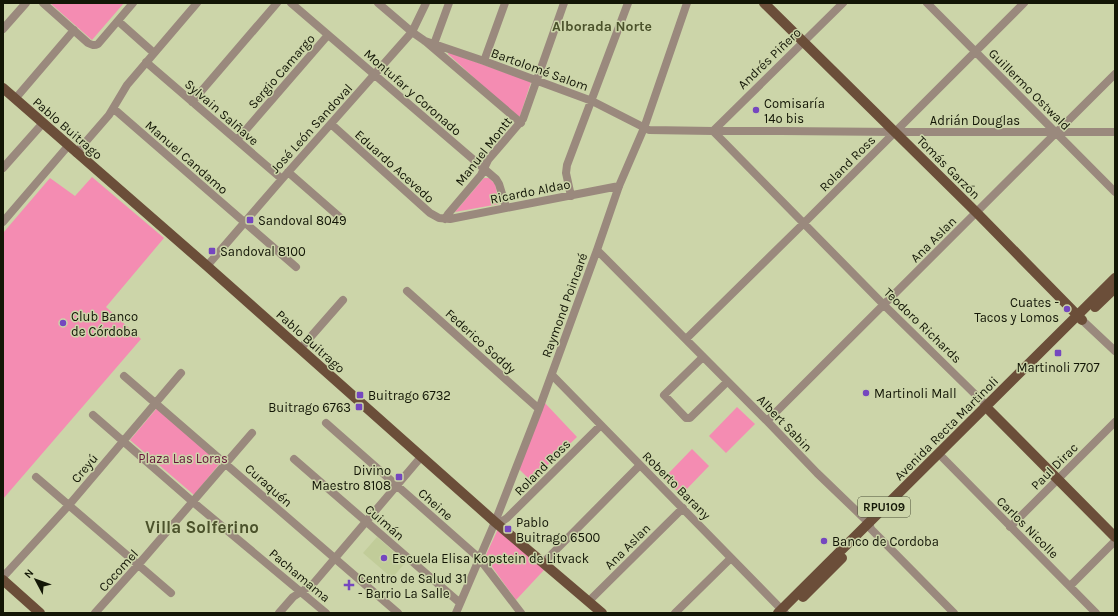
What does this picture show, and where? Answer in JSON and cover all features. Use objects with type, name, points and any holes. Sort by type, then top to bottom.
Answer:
[{"type":"main road","name":"Tomás Garzón","points":[[764,3],[804,41],[1080,317]]},
{"type":"main road","name":"Pablo Buitrago","points":[[3,88],[207,266],[496,523],[544,562],[602,613]]},
{"type":"main road","name":"Avenida Recta Martinoli","points":[[783,612],[1080,317],[1115,278]]},
{"type":"main road","name":"Avenida Recta Martinoli","points":[[1080,317],[1115,288]]},
{"type":"main road","name":"Avenida Recta Martinoli","points":[[870,526],[943,458],[988,408]]},
{"type":"main road","name":"Teodoro Richards","points":[[988,408],[1057,480],[1115,537]]},
{"type":"main road","points":[[3,580],[40,613]]},
{"type":"street","points":[[3,29],[26,3]]},
{"type":"street","points":[[43,3],[92,46],[98,44],[133,3]]},
{"type":"street","points":[[76,153],[114,109],[124,90],[146,62],[197,3]]},
{"type":"street","points":[[192,102],[277,3]]},
{"type":"street","name":"Montufar y Coronado","points":[[291,3],[496,179],[506,207]]},
{"type":"street","name":"Bartolomé Salom","points":[[378,3],[521,123]]},
{"type":"street","name":"José León Sandoval","points":[[207,266],[412,32],[426,3]]},
{"type":"street","points":[[434,44],[449,3]]},
{"type":"street","points":[[484,61],[505,3]]},
{"type":"street","name":"Manuel Montt","points":[[445,219],[481,175],[488,160],[521,123],[564,3]]},
{"type":"street","points":[[571,196],[566,168],[628,3]]},
{"type":"street","name":"Raymond Poincaré","points":[[456,613],[479,558],[496,523],[552,375],[620,186],[644,128],[687,3]]},
{"type":"street","name":"Andrés Piñero","points":[[713,131],[842,3]]},
{"type":"street","name":"Guillermo Ostwald","points":[[927,3],[1115,192]]},
{"type":"street","name":"Roland Ross","points":[[686,339],[1024,3]]},
{"type":"street","points":[[118,22],[154,53]]},
{"type":"street","points":[[15,99],[74,30]]},
{"type":"street","name":"Sergio Camargo","points":[[237,140],[328,35]]},
{"type":"street","name":"Bartolomé Salom","points":[[425,41],[592,101],[644,128]]},
{"type":"street","name":"Sylvain Salñave","points":[[146,62],[282,179]]},
{"type":"street","name":"Ana Aslan","points":[[767,421],[1115,74]]},
{"type":"street","name":"Manuel Candamo","points":[[114,109],[296,267]]},
{"type":"street","points":[[3,168],[43,123]]},
{"type":"street","name":"Eduardo Acevedo","points":[[331,124],[430,213],[439,218],[445,219]]},
{"type":"street","name":"Adrián Douglas","points":[[644,128],[649,130],[713,131],[1115,132]]},
{"type":"street","name":"Teodoro Richards","points":[[713,131],[803,224],[988,408]]},
{"type":"street","points":[[3,222],[68,146]]},
{"type":"street","points":[[288,172],[343,220]]},
{"type":"street","name":"Ricardo Aldao","points":[[445,219],[620,186]]},
{"type":"street","name":"Albert Sabin","points":[[597,250],[767,421],[954,613]]},
{"type":"street","name":"Federico Soddy","points":[[408,292],[539,409]]},
{"type":"street","points":[[300,349],[343,300]]},
{"type":"street","name":"Tomás Garzón","points":[[1080,317],[1115,351]]},
{"type":"street","points":[[703,357],[664,394],[686,418],[690,418],[727,382]]},
{"type":"street","name":"Creyú","points":[[3,576],[68,505],[181,373]]},
{"type":"street","name":"Roberto Barany","points":[[552,375],[783,612]]},
{"type":"street","name":"Curaquén","points":[[124,376],[156,402],[398,613]]},
{"type":"street","name":"Pachamama","points":[[93,415],[193,502],[326,613]]},
{"type":"street","name":"Paul Dirac","points":[[1010,527],[1115,422]]},
{"type":"street","name":"Cheine","points":[[326,423],[479,558],[521,613]]},
{"type":"street","name":"Roland Ross","points":[[496,523],[507,518],[601,425]]},
{"type":"street","name":"Cocomel","points":[[95,613],[252,433]]},
{"type":"street","points":[[279,613],[293,597],[313,584],[421,457]]},
{"type":"street","name":"Carlos Nicolle","points":[[943,458],[1096,613]]},
{"type":"street","name":"Cuimán","points":[[294,459],[460,603]]},
{"type":"street","points":[[544,562],[640,465]]},
{"type":"street","points":[[36,477],[171,594]]},
{"type":"street","name":"Ana Aslan","points":[[589,602],[683,508]]},
{"type":"street","points":[[1070,586],[1115,541]]},
{"type":"street","points":[[675,613],[732,558]]},
{"type":"shaded area","name":"Escuela Elisa Kopstein de Litvack","points":[[377,537],[406,562],[392,578],[363,553]]},
{"type":"green space","points":[[50,3],[124,3],[92,40]]},
{"type":"green space","points":[[448,52],[531,82],[520,116],[516,116],[448,54]]},
{"type":"green space","name":"Club Banco de Córdoba","points":[[92,177],[164,238],[106,307],[141,339],[3,499],[3,233],[50,178],[75,196]]},
{"type":"green space","points":[[484,178],[489,178],[495,184],[499,204],[455,212]]},
{"type":"green space","points":[[544,402],[577,437],[531,481],[519,469]]},
{"type":"green space","points":[[737,407],[755,424],[726,453],[709,436]]},
{"type":"green space","name":"Plaza Las Loras","points":[[157,408],[220,463],[194,495],[130,440]]},
{"type":"green space","points":[[692,449],[709,466],[681,495],[664,478]]},
{"type":"green space","points":[[498,529],[544,570],[516,600],[485,557]]},
{"type":"place","name":"Comisaría 14º bis","points":[[756,110]]},
{"type":"place","name":"Sandoval 8049","points":[[250,220]]},
{"type":"place","name":"Sandoval 8100","points":[[212,251]]},
{"type":"place","name":"Cuates - Tacos y Lomos","points":[[1067,309]]},
{"type":"place","name":"Club Banco de Córdoba","points":[[63,323]]},
{"type":"place","name":"Martinoli 7707","points":[[1058,353]]},
{"type":"place","name":"Martinoli Mall","points":[[866,393]]},
{"type":"place","name":"Buitrago 6732","points":[[360,395]]},
{"type":"place","name":"Buitrago 6763","points":[[359,407]]},
{"type":"place","name":"Divino Maestro 8108","points":[[399,477]]},
{"type":"place","name":"Pablo Buitrago 6500","points":[[508,529]]},
{"type":"place","name":"Banco de Cordoba","points":[[824,541]]},
{"type":"place","name":"Escuela Elisa Kopstein de Litvack","points":[[384,558]]},
{"type":"place","name":"Centro de Salud 31 - Barrio La Salle","points":[[349,585]]},
{"type":"district","name":"Alborada Norte","points":[[602,26]]},
{"type":"district","name":"Villa Solferino","points":[[202,527]]}]
